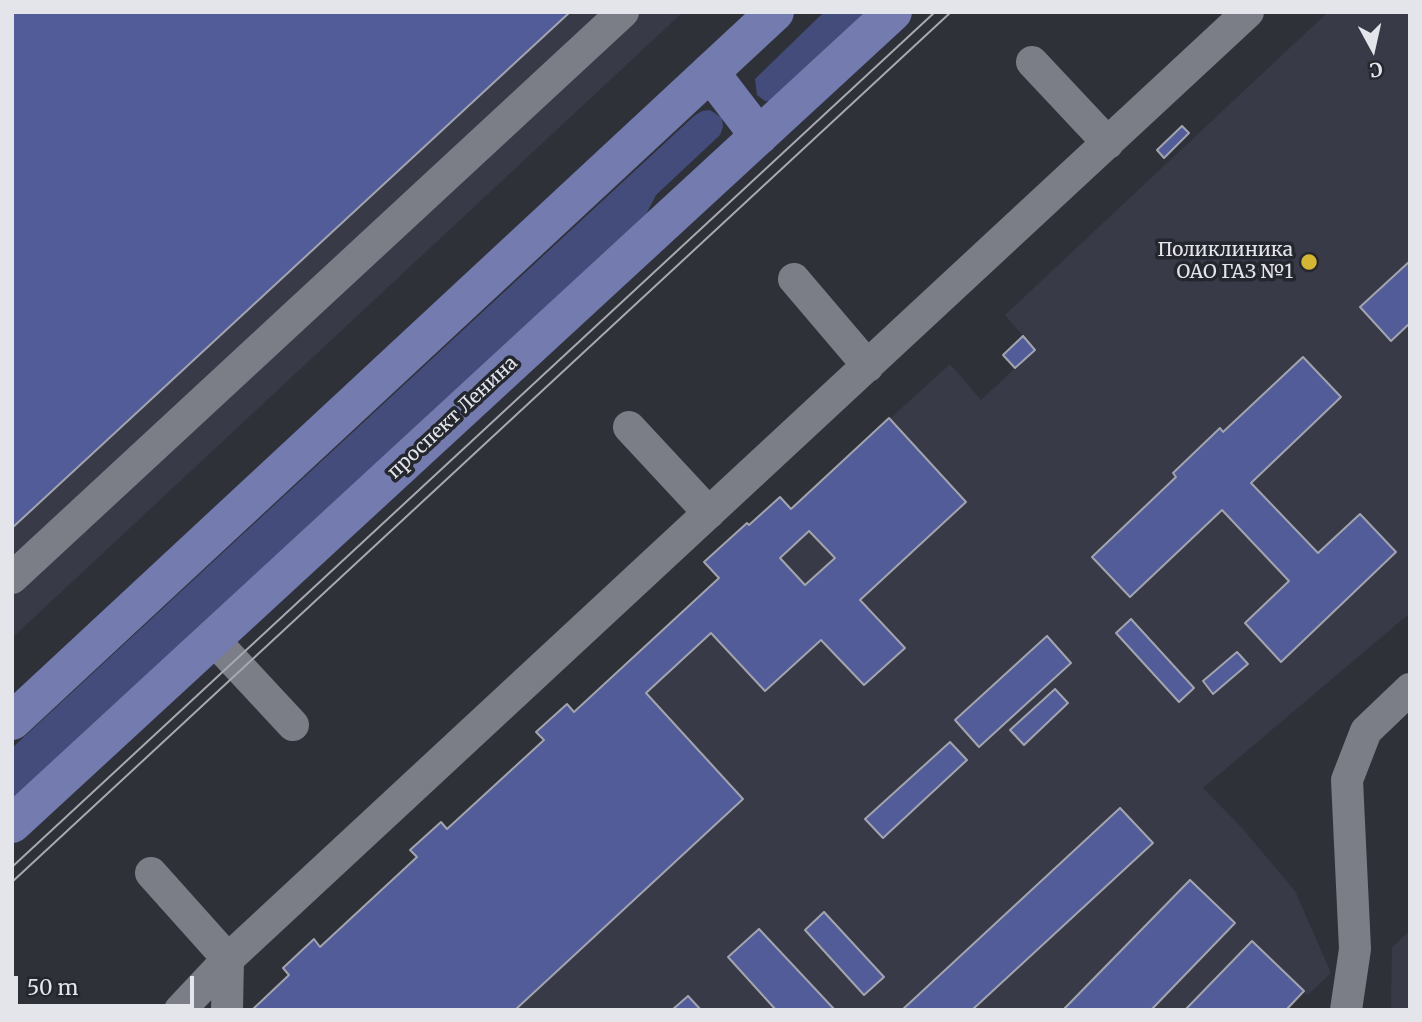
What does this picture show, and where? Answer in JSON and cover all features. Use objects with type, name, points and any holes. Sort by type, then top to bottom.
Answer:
[{"type":"main road","points":[[12,721],[775,12]]},
{"type":"main road","name":"проспект Ленина","points":[[12,824],[893,12]]},
{"type":"main road","points":[[710,72],[759,136]]},
{"type":"lane","points":[[12,579],[623,12]]},
{"type":"lane","points":[[180,1010],[228,959],[1248,12]]},
{"type":"lane","points":[[1032,62],[1108,143]]},
{"type":"lane","points":[[794,279],[868,366]]},
{"type":"lane","points":[[628,427],[709,513]]},
{"type":"lane","points":[[213,639],[293,726]]},
{"type":"lane","points":[[1346,1010],[1354,950],[1347,780],[1366,731],[1410,689]]},
{"type":"lane","points":[[152,873],[228,959],[227,1010]]},
{"type":"shaded area","points":[[12,12],[683,12],[12,638]]},
{"type":"shaded area","points":[[824,12],[873,12],[774,101],[765,101],[757,95],[755,79]]},
{"type":"shaded area","points":[[1328,12],[1410,12],[1410,613],[1203,788],[1242,828],[1295,891],[1331,973],[1308,995],[1304,992],[1287,1010],[252,1010],[289,976],[283,968],[314,939],[321,946],[416,858],[410,850],[441,822],[448,829],[543,740],[536,732],[567,704],[574,712],[718,579],[704,562],[747,523],[750,525],[780,497],[792,508],[950,364],[981,400],[1035,350],[1005,315]]},
{"type":"shaded area","points":[[710,110],[722,118],[720,135],[656,195],[643,220],[12,804],[12,748],[694,116]]},
{"type":"shaded area","points":[[1410,931],[1410,1010],[1391,1010],[1392,947]]},
{"type":"building","points":[[12,12],[570,12],[12,528]]},
{"type":"building","points":[[1182,126],[1189,133],[1164,158],[1157,150]]},
{"type":"building","points":[[1410,261],[1410,323],[1391,341],[1360,307]]},
{"type":"building","points":[[1023,336],[1035,350],[1015,368],[1003,355]]},
{"type":"building","points":[[1303,357],[1341,397],[1251,483],[1318,553],[1360,514],[1396,552],[1281,662],[1245,623],[1289,581],[1222,510],[1130,597],[1092,557],[1176,477],[1173,473],[1220,428],[1223,432]]},
{"type":"building","points":[[889,418],[966,502],[860,600],[905,648],[864,685],[821,640],[765,691],[711,633],[646,693],[743,799],[515,1010],[252,1010],[289,975],[283,968],[314,939],[320,947],[417,857],[410,850],[441,822],[447,829],[544,740],[536,732],[567,704],[574,712],[719,578],[704,562],[780,497],[791,509]],"holes":[[[809,531],[835,558],[805,585],[780,558]]]},
{"type":"building","points":[[1131,619],[1194,688],[1179,702],[1116,633]]},
{"type":"building","points":[[1047,636],[1071,663],[979,747],[955,720]]},
{"type":"building","points":[[1237,652],[1248,664],[1213,694],[1203,681]]},
{"type":"building","points":[[1055,689],[1068,703],[1024,745],[1010,730]]},
{"type":"building","points":[[950,742],[967,760],[883,838],[865,819]]},
{"type":"building","points":[[1120,808],[1153,843],[972,1010],[902,1010]]},
{"type":"building","points":[[1190,880],[1235,923],[1151,1010],[1063,1010]]},
{"type":"building","points":[[824,912],[884,977],[864,995],[805,930]]},
{"type":"building","points":[[759,929],[833,1010],[776,1010],[728,957]]},
{"type":"building","points":[[1252,941],[1304,991],[1286,1010],[1185,1010]]},
{"type":"building","points":[[688,996],[701,1010],[672,1010]]},
{"type":"tram line","points":[[12,867],[935,12]]},
{"type":"tram line","points":[[12,882],[951,12]]},
{"type":"place","name":"Поликлиника ОАО ГАЗ №1","points":[[1309,262]]}]
